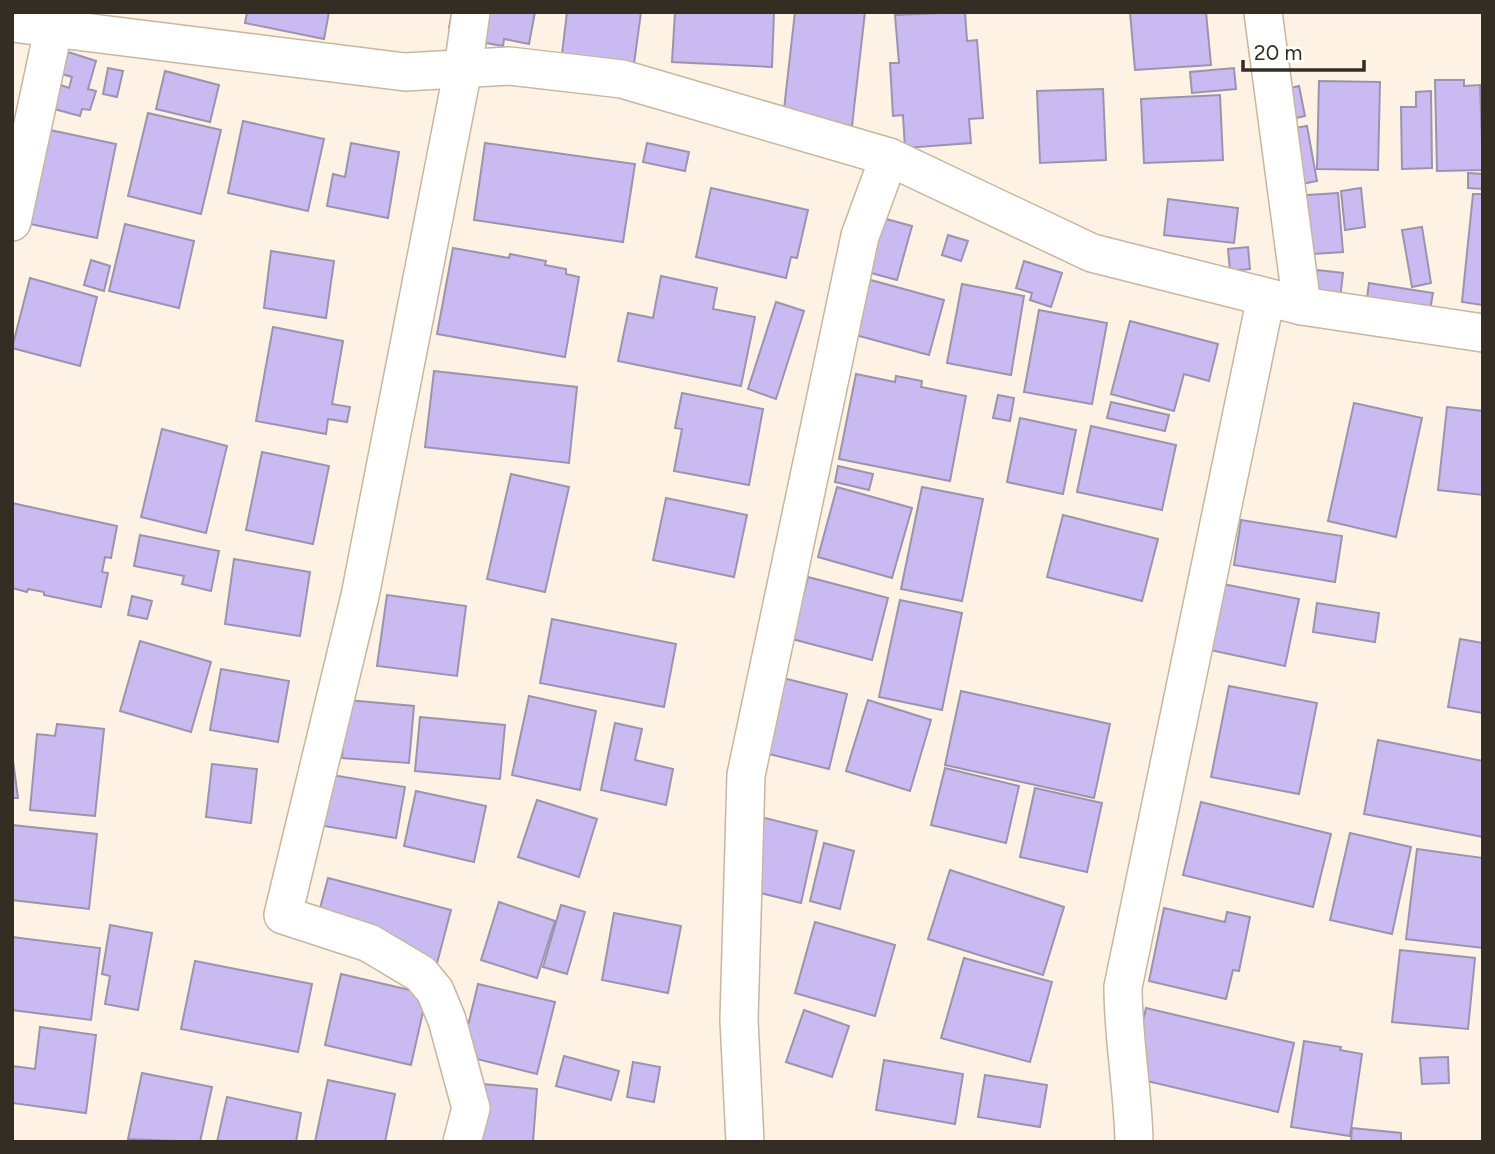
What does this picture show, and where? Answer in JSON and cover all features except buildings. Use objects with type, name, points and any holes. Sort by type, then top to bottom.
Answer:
[{"type":"street","points":[[462,1142],[471,1108],[447,1020],[435,991],[421,974],[369,943],[283,915],[359,596],[463,69],[471,12]]},
{"type":"street","points":[[1263,12],[1302,306]]},
{"type":"street","points":[[12,222],[55,19]]},
{"type":"street","points":[[12,23],[55,19],[405,72],[509,66],[622,79],[889,158],[1092,253],[1302,306],[1483,333]]},
{"type":"street","points":[[745,1142],[740,1020],[746,775],[860,236],[889,158]]},
{"type":"street","points":[[1134,1142],[1133,1093],[1123,1036],[1123,987],[1266,297]]}]
